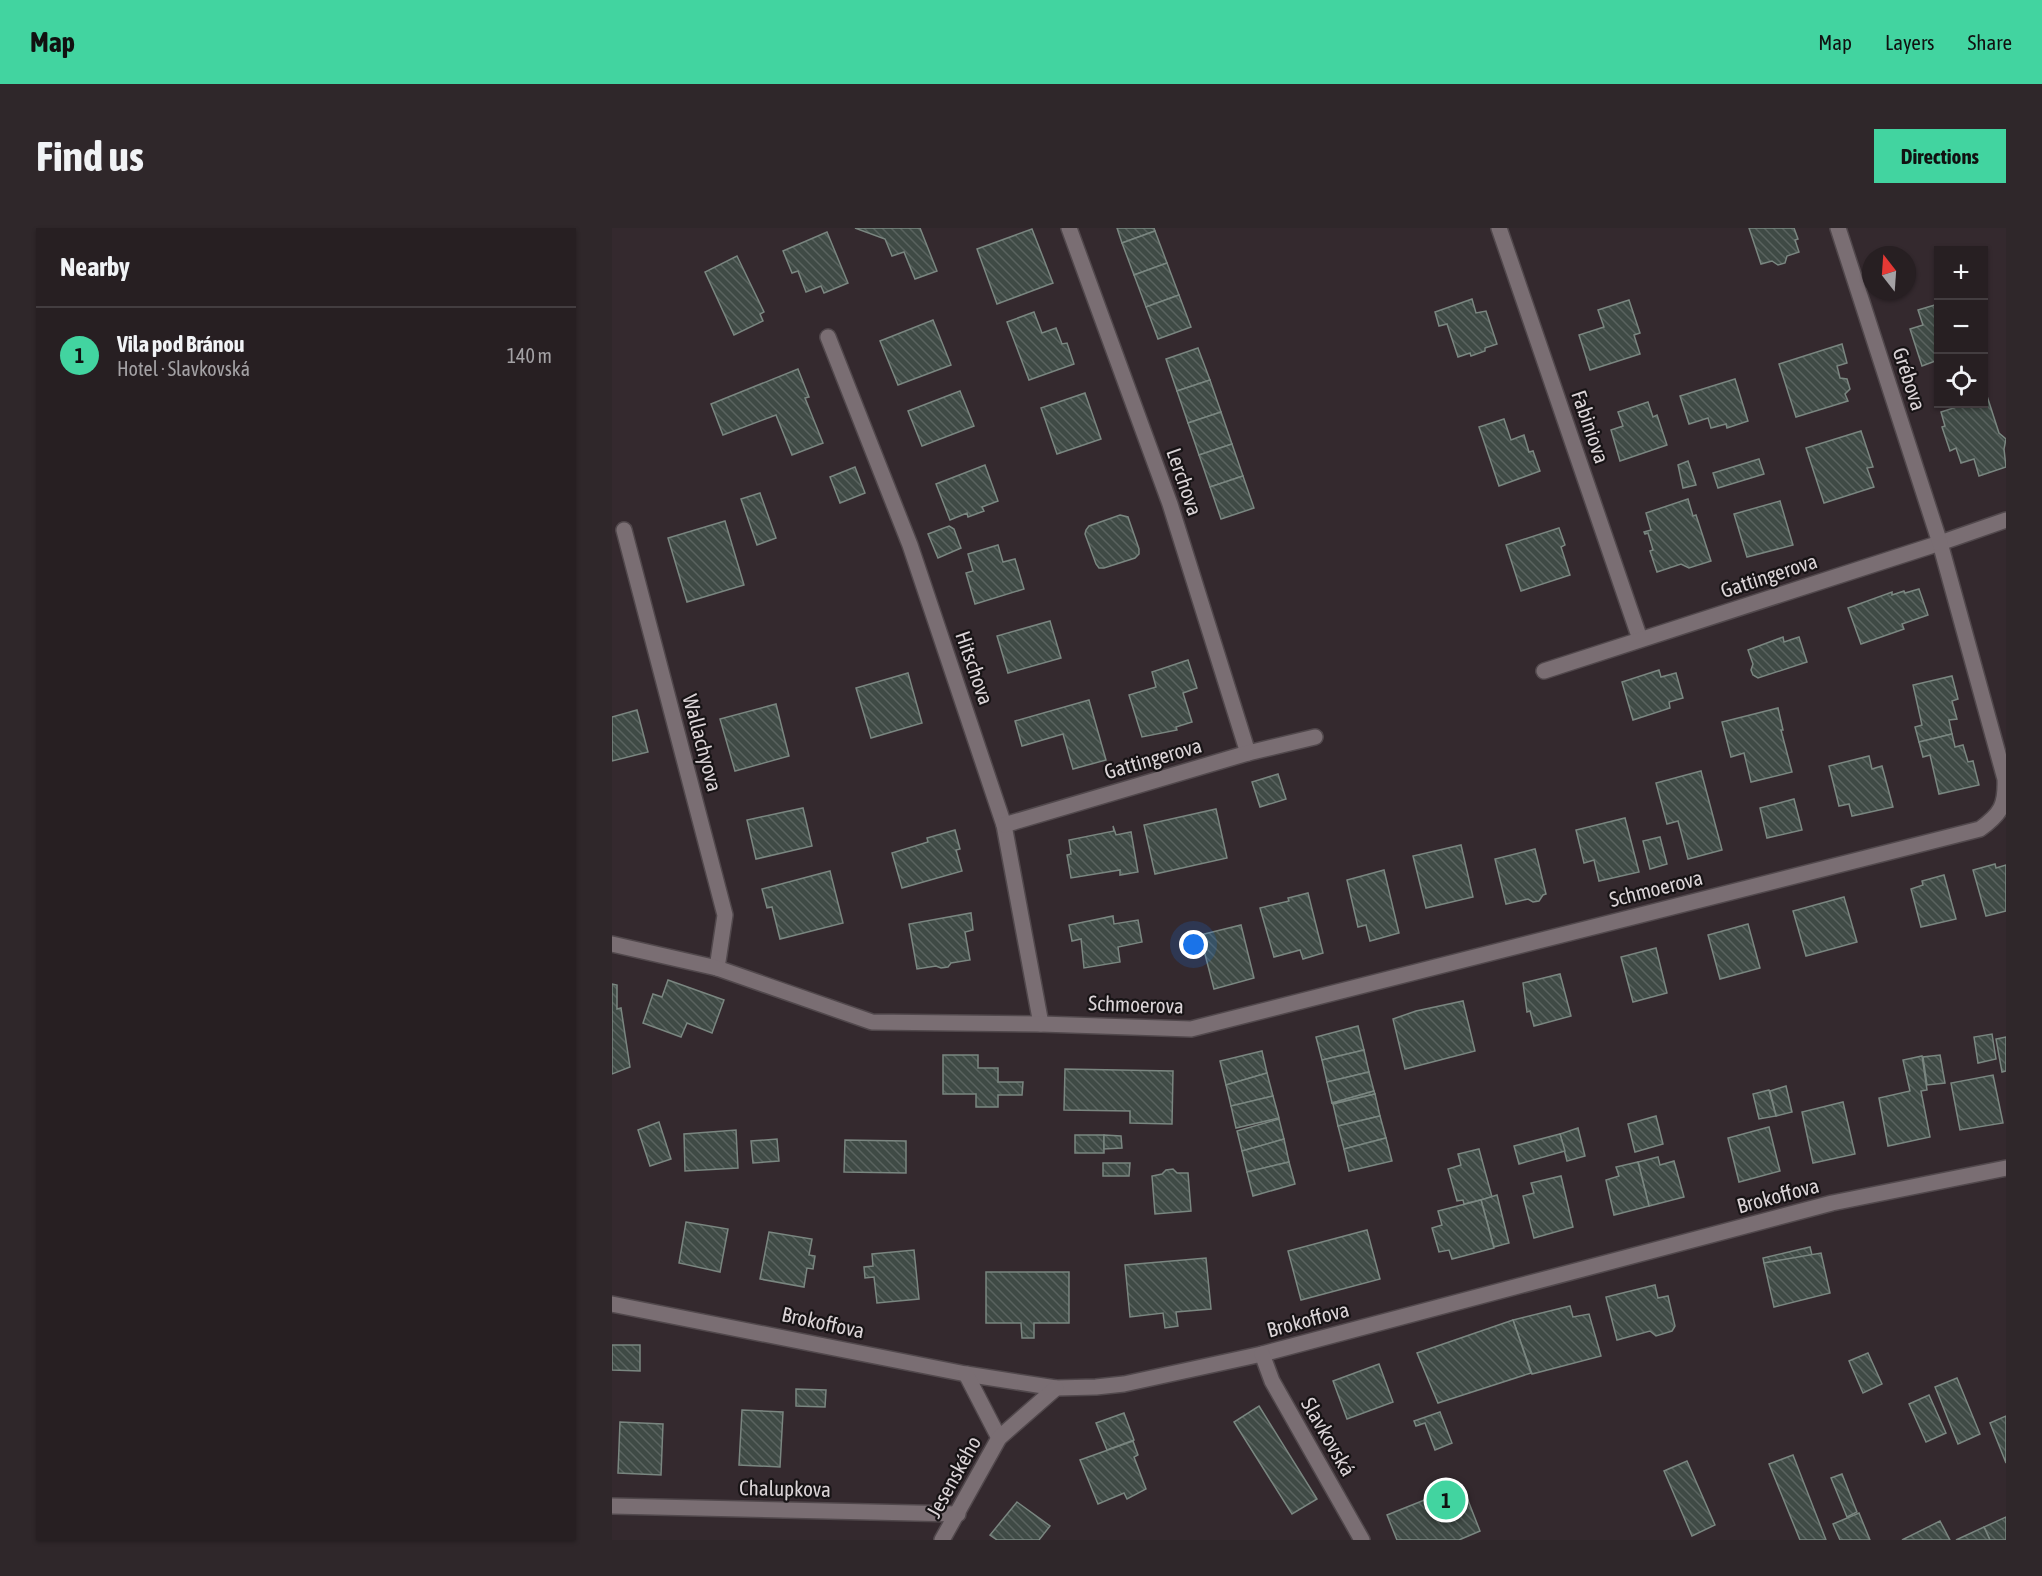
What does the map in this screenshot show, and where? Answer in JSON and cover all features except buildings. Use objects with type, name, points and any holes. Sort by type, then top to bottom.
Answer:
[{"type":"street","name":"Lerchova","points":[[1069,228],[1170,504],[1248,753]]},
{"type":"street","name":"Fabiniova","points":[[1499,228],[1640,639]]},
{"type":"street","name":"Grébova","points":[[1838,228],[1940,543]]},
{"type":"street","name":"Hitschova","points":[[828,337],[910,545],[1004,825],[1041,1024]]},
{"type":"street","name":"Gattingerova","points":[[1544,671],[2006,520]]},
{"type":"street","name":"Wallachyova","points":[[624,530],[725,915],[717,968]]},
{"type":"street","name":"Schmoerova","points":[[612,944],[717,968],[872,1022],[1191,1029],[1980,829],[1995,818],[2002,808],[2006,793],[2005,779],[1940,543]]},
{"type":"street","name":"Gattingerova","points":[[1004,825],[1248,753],[1315,737]]},
{"type":"street","name":"Brokoffova","points":[[612,1304],[966,1374],[1056,1388],[1096,1387],[1124,1384],[1262,1354],[1832,1203],[2006,1168]]},
{"type":"street","name":"Slavkovská","points":[[1262,1354],[1272,1381],[1362,1540]]},
{"type":"street","points":[[966,1374],[999,1438]]},
{"type":"street","name":"Jesenského","points":[[942,1540],[999,1438],[1056,1388]]},
{"type":"street","name":"Chalupkova","points":[[612,1506],[958,1514]]},
{"type":"place","name":"Vila pod Bránou","points":[[1446,1500]]}]
